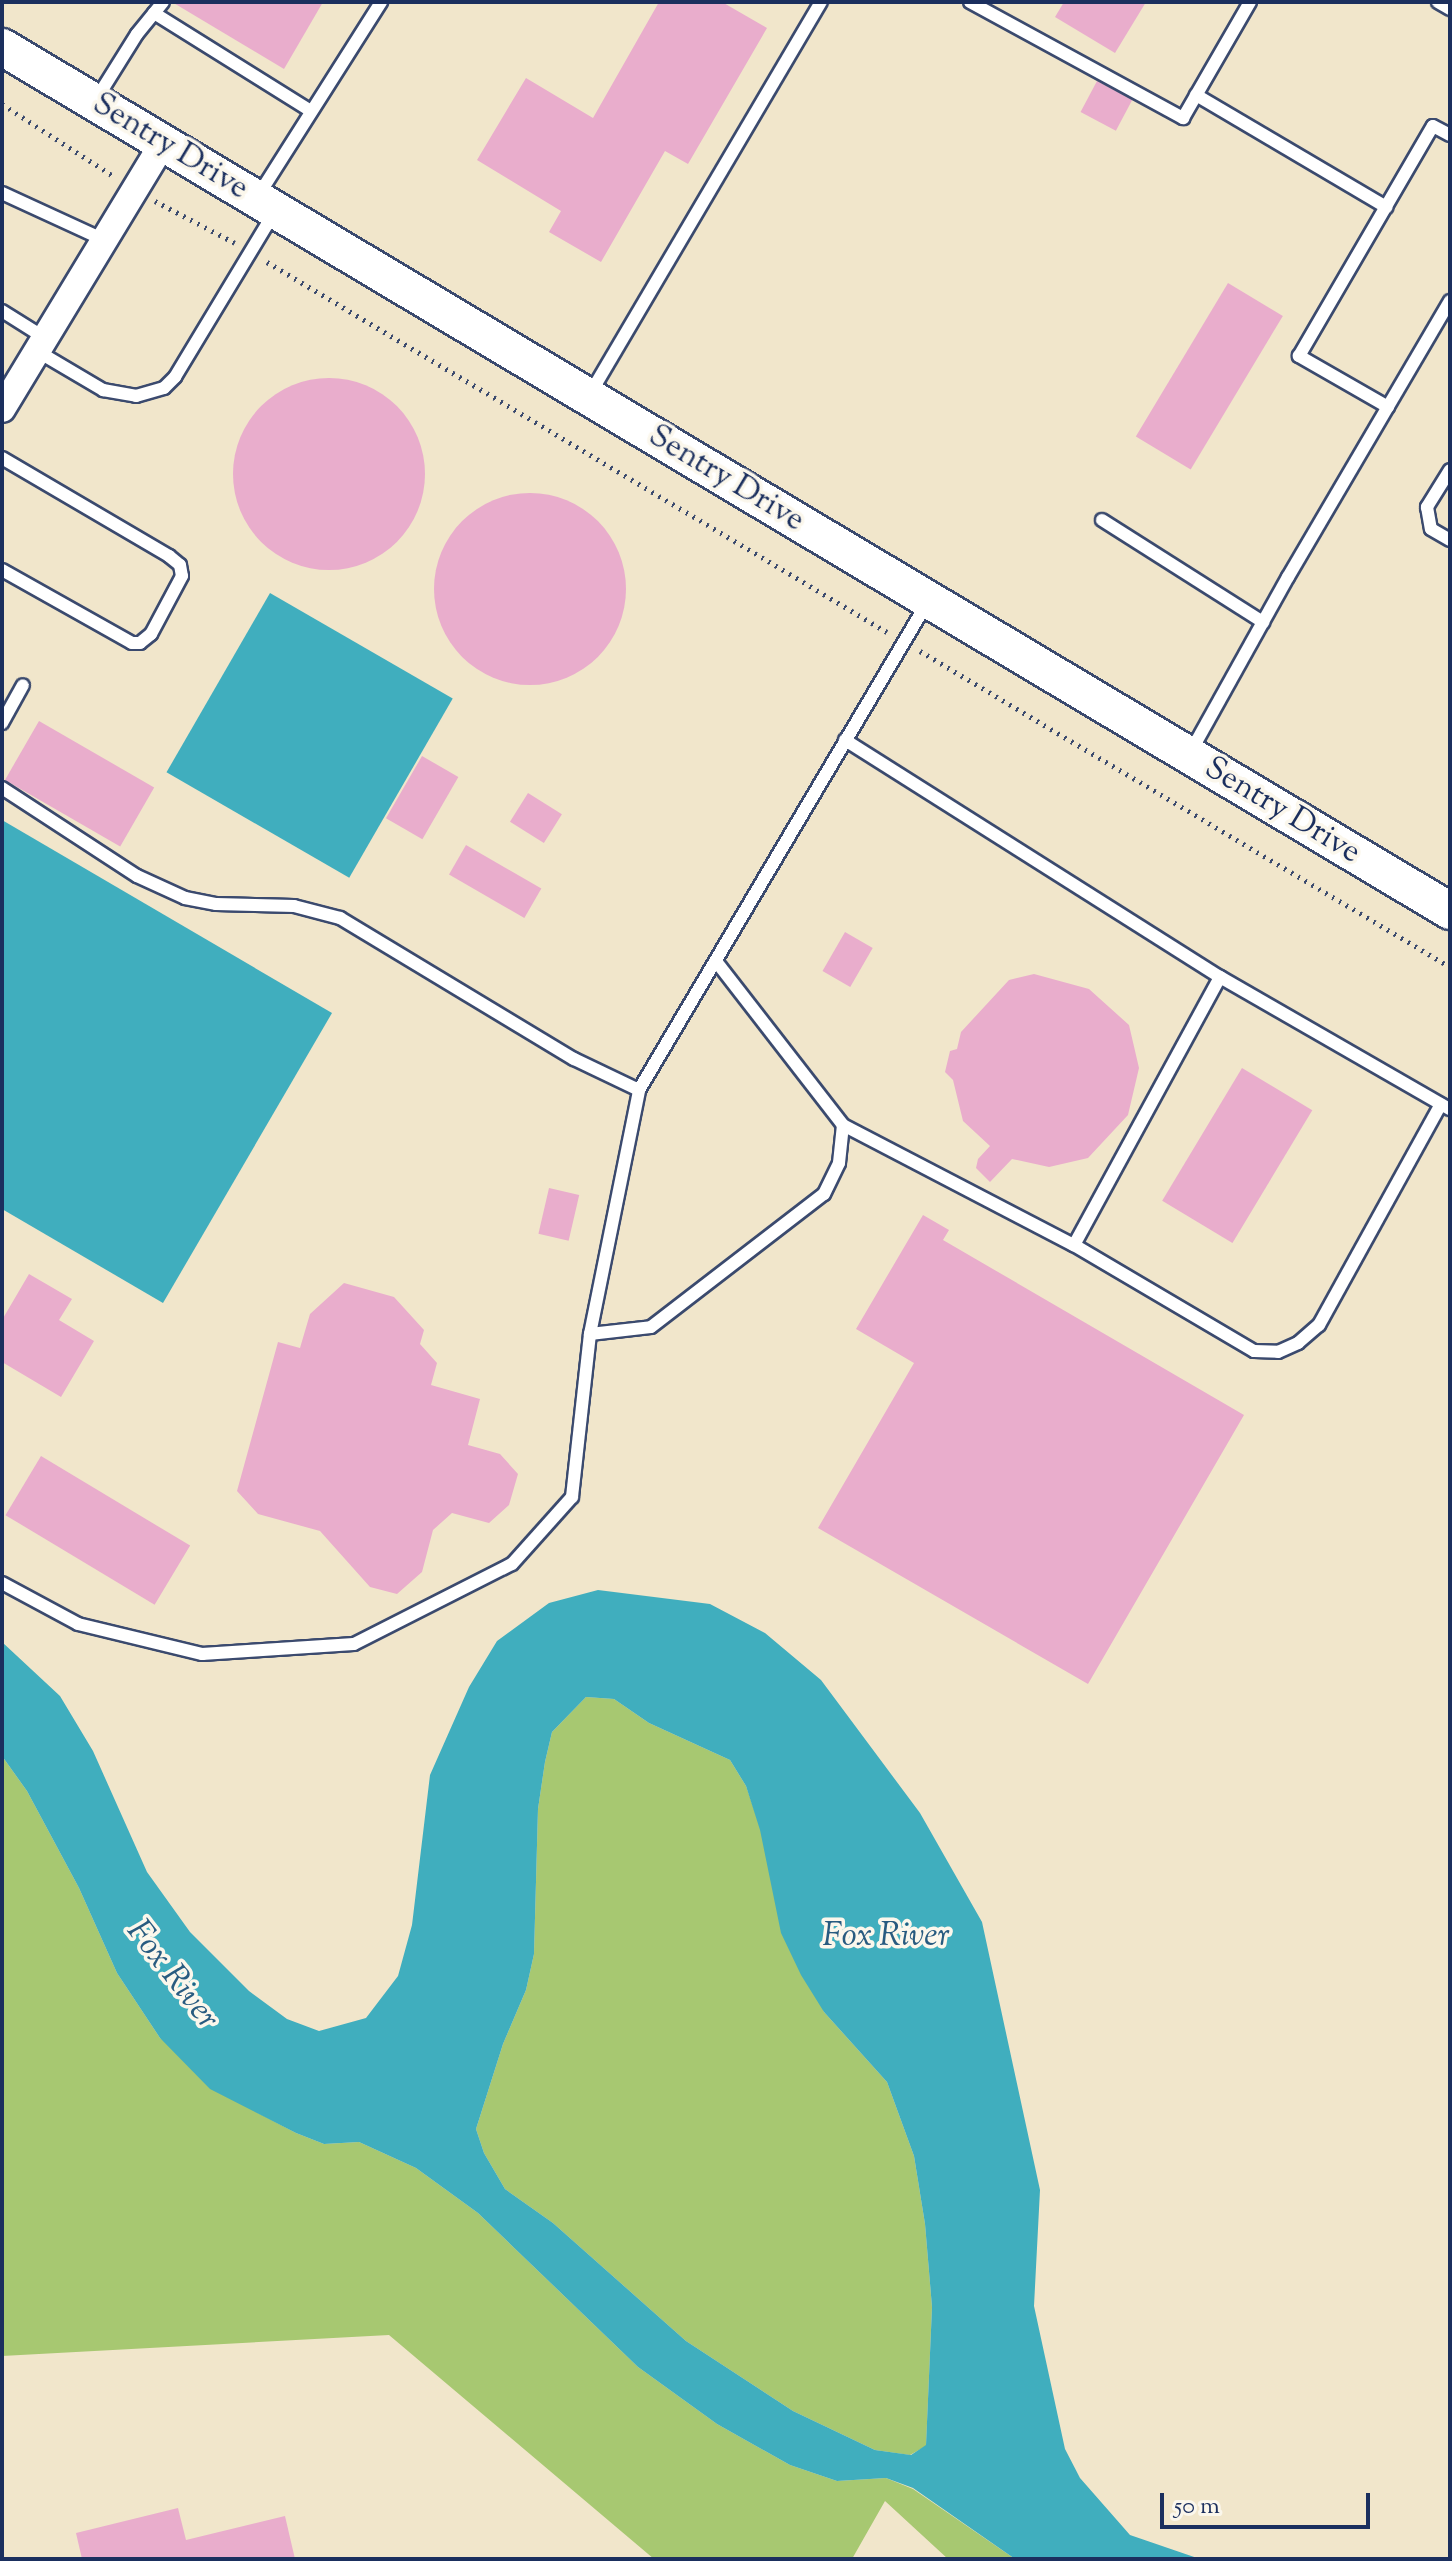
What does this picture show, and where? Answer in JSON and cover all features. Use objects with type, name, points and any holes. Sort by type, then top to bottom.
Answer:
[{"type":"street","name":"Sentry Drive","points":[[2,47],[1450,911]]},
{"type":"street","points":[[2,409],[163,143]]},
{"type":"lane","points":[[94,102],[163,2]]},
{"type":"lane","points":[[2,311],[103,390],[136,396],[164,388],[175,377],[252,253],[266,204],[311,111],[381,2]]},
{"type":"lane","points":[[588,397],[821,2]]},
{"type":"lane","points":[[970,2],[1183,118],[1250,2]]},
{"type":"lane","points":[[1438,2],[1450,9]]},
{"type":"lane","points":[[154,13],[311,111]]},
{"type":"lane","points":[[1196,95],[1386,207]]},
{"type":"lane","points":[[1388,407],[1299,356],[1433,126],[1450,135]]},
{"type":"lane","points":[[2,193],[104,240]]},
{"type":"lane","points":[[1189,755],[1450,301]]},
{"type":"lane","points":[[2,458],[169,556],[180,565],[182,576],[151,634],[140,643],[132,643],[2,570]]},
{"type":"lane","points":[[1450,470],[1427,507],[1431,529],[1450,540]]},
{"type":"lane","points":[[1102,520],[1263,622]]},
{"type":"lane","points":[[2,1583],[78,1624],[202,1654],[354,1644],[512,1564],[572,1497],[590,1334],[639,1090],[929,601]]},
{"type":"lane","points":[[2,723],[23,685]]},
{"type":"lane","points":[[716,961],[843,1125],[1074,1245],[1254,1351],[1278,1352],[1298,1343],[1319,1325],[1446,1107],[1220,977],[845,740]]},
{"type":"lane","points":[[2,788],[137,876],[185,898],[216,904],[294,906],[340,918],[574,1059],[639,1090]]},
{"type":"lane","points":[[1074,1245],[1220,977]]},
{"type":"lane","points":[[590,1334],[651,1327],[824,1194],[839,1163],[843,1125]]},
{"type":"path","points":[[2,104],[71,145],[134,190],[252,253],[1450,967]]},
{"type":"green space","points":[[586,1697],[614,1699],[649,1723],[730,1760],[746,1786],[824,2012],[887,2082],[914,2156],[925,2224],[932,2307],[926,2446],[910,2455],[875,2450],[793,2411],[686,2341],[553,2223],[505,2189],[484,2153],[476,2129],[503,2044],[526,1990],[534,1954],[538,1809],[545,1762],[552,1732]]},
{"type":"green space","points":[[2,1756],[27,1791],[79,1888],[117,1973],[160,2038],[258,2113],[296,2133],[324,2144],[359,2142],[416,2168],[478,2213],[638,2367],[717,2424],[790,2465],[837,2481],[886,2478],[913,2489],[1015,2559],[948,2559],[885,2501],[852,2559],[654,2559],[389,2335],[2,2356]]},
{"type":"water","points":[[270,593],[453,698],[349,878],[166,772]]},
{"type":"water","points":[[2,820],[332,1013],[163,1303],[2,1209]]},
{"type":"water","name":"Fox River","points":[[598,1590],[710,1604],[765,1633],[821,1680],[920,1813],[982,1922],[1040,2190],[1034,2306],[1065,2449],[1080,2478],[1130,2535],[1200,2559],[1015,2559],[913,2488],[886,2478],[837,2481],[790,2465],[717,2424],[638,2367],[478,2213],[416,2168],[359,2142],[324,2144],[210,2089],[160,2038],[117,1973],[79,1888],[27,1791],[2,1756],[2,1642],[60,1696],[93,1751],[147,1872],[190,1932],[249,1991],[287,2019],[319,2031],[366,2018],[398,1976],[412,1925],[430,1775],[469,1687],[497,1641],[549,1603]],"holes":[[[586,1697],[614,1699],[649,1723],[730,1760],[746,1786],[760,1830],[781,1933],[801,1975],[824,2012],[887,2082],[914,2156],[925,2224],[932,2307],[926,2445],[911,2455],[875,2450],[793,2411],[686,2341],[553,2223],[505,2189],[484,2153],[476,2129],[503,2044],[526,1990],[534,1954],[538,1809],[552,1732]]]},
{"type":"building","points":[[172,2],[323,2],[284,69]]},
{"type":"building","points":[[659,2],[722,2],[767,28],[688,164],[665,151],[601,262],[549,232],[561,211],[477,160],[526,78],[593,118]]},
{"type":"building","points":[[1064,2],[1146,2],[1115,53],[1055,17]]},
{"type":"building","points":[[1097,81],[1132,100],[1116,131],[1081,112]]},
{"type":"building","points":[[1228,283],[1283,316],[1191,469],[1136,436]]},
{"type":"building","points":[[329,378],[366,385],[397,406],[418,437],[425,474],[418,511],[397,542],[366,563],[329,570],[292,563],[261,542],[240,511],[233,474],[240,437],[261,406],[292,385]]},
{"type":"building","points":[[530,493],[567,500],[598,521],[619,552],[626,589],[619,626],[598,657],[567,678],[530,685],[493,678],[462,657],[441,626],[434,589],[441,552],[462,521],[493,500]]},
{"type":"building","points":[[39,721],[154,788],[120,846],[5,780]]},
{"type":"building","points":[[422,756],[458,777],[422,839],[386,818]]},
{"type":"building","points":[[528,793],[562,814],[544,843],[510,822]]},
{"type":"building","points":[[466,845],[541,888],[524,918],[449,874]]},
{"type":"building","points":[[845,932],[873,948],[850,987],[822,971]]},
{"type":"building","points":[[1034,974],[1089,989],[1129,1025],[1139,1068],[1128,1115],[1088,1158],[1049,1167],[1012,1159],[990,1182],[976,1168],[978,1159],[990,1146],[963,1121],[953,1080],[945,1072],[950,1051],[957,1049],[961,1032],[1009,980]]},
{"type":"building","points":[[1242,1068],[1312,1110],[1232,1243],[1162,1201]]},
{"type":"building","points":[[549,1188],[579,1195],[569,1241],[538,1234]]},
{"type":"building","points":[[923,1215],[949,1230],[943,1240],[1244,1415],[1088,1684],[818,1528],[914,1363],[856,1329]]},
{"type":"building","points":[[29,1274],[72,1299],[59,1320],[94,1341],[61,1397],[2,1362],[2,1320]]},
{"type":"building","points":[[344,1283],[394,1297],[424,1330],[420,1344],[437,1363],[431,1385],[480,1399],[468,1445],[500,1454],[518,1474],[509,1505],[489,1523],[452,1513],[433,1530],[422,1572],[397,1594],[370,1587],[320,1531],[258,1514],[237,1491],[278,1342],[300,1348],[310,1314]]},
{"type":"building","points":[[41,1456],[190,1546],[155,1605],[5,1515]]},
{"type":"building","points":[[178,2508],[186,2540],[285,2516],[295,2559],[82,2559],[76,2533]]}]
